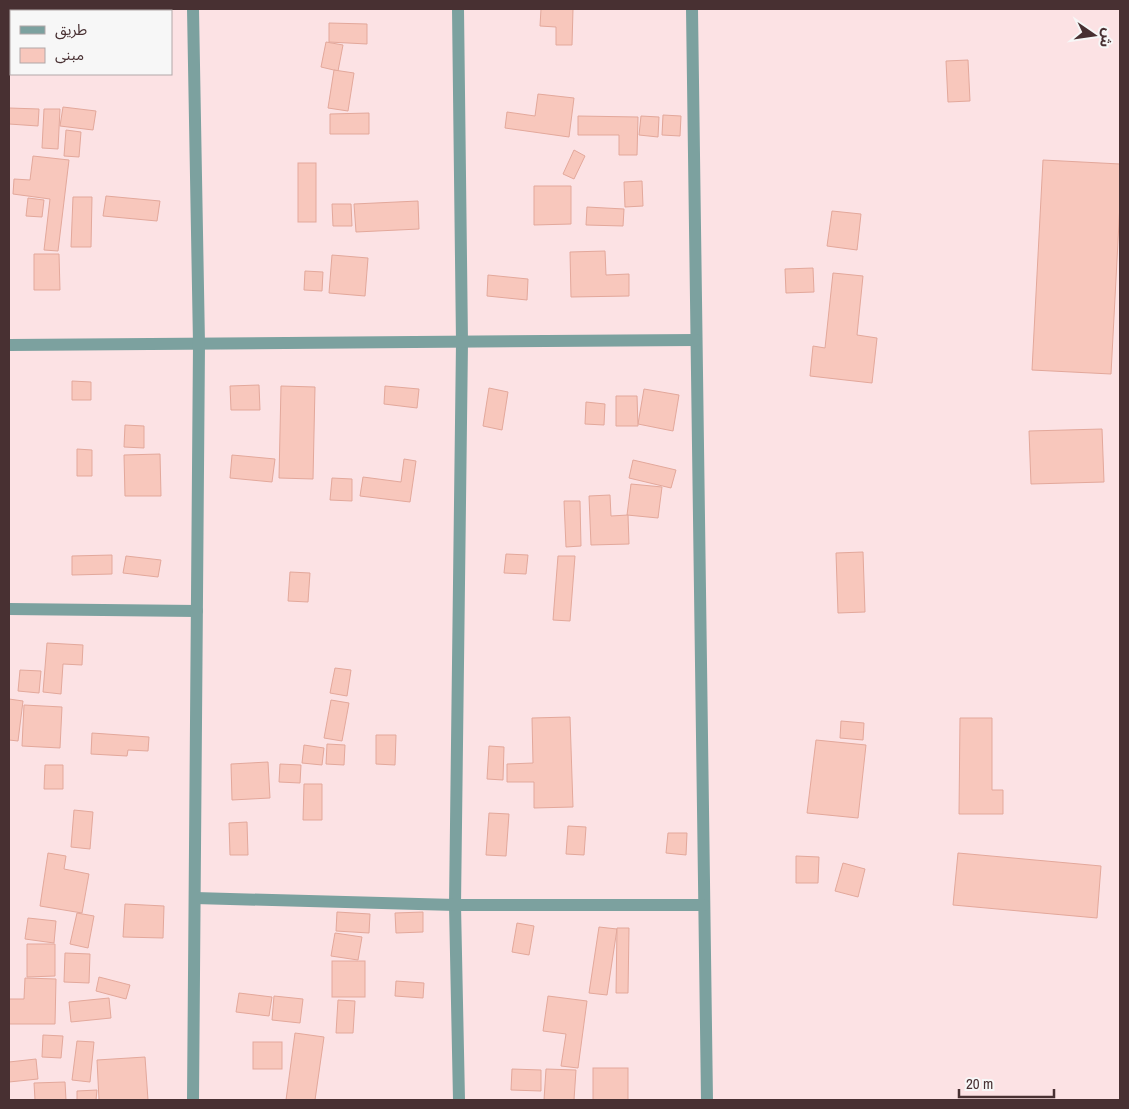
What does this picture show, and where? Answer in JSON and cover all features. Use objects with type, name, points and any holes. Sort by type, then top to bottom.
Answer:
[{"type":"street","points":[[193,9],[199,344],[193,1100]]},
{"type":"street","points":[[458,9],[462,342],[455,905],[459,1100]]},
{"type":"street","points":[[692,9],[707,1100]]},
{"type":"street","points":[[9,345],[696,340]]},
{"type":"street","points":[[9,609],[197,611]]},
{"type":"street","points":[[195,898],[455,905],[704,905]]},
{"type":"building","points":[[541,9],[573,9],[572,45],[556,45],[556,27],[540,26]]},
{"type":"building","points":[[329,23],[367,24],[367,44],[329,42]]},
{"type":"building","points":[[326,42],[343,45],[338,71],[321,67]]},
{"type":"building","points":[[968,60],[970,101],[948,102],[946,61]]},
{"type":"building","points":[[334,70],[354,73],[348,111],[328,108]]},
{"type":"building","points":[[538,94],[574,98],[569,137],[505,128],[507,112],[535,116]]},
{"type":"building","points":[[63,107],[96,111],[93,130],[60,126]]},
{"type":"building","points":[[9,108],[39,109],[38,126],[9,124]]},
{"type":"building","points":[[44,109],[60,109],[58,149],[42,148]]},
{"type":"building","points":[[369,113],[369,134],[330,134],[330,114]]},
{"type":"building","points":[[663,115],[681,116],[680,136],[662,135]]},
{"type":"building","points":[[578,116],[638,117],[637,155],[619,155],[619,135],[578,135]]},
{"type":"building","points":[[641,116],[659,117],[658,137],[639,135]]},
{"type":"building","points":[[66,130],[81,132],[79,157],[64,156]]},
{"type":"building","points":[[574,150],[585,156],[574,179],[563,174]]},
{"type":"building","points":[[33,156],[69,160],[58,251],[44,250],[50,199],[13,194],[14,179],[30,180]]},
{"type":"building","points":[[1043,160],[1120,164],[1120,203],[1111,374],[1032,370]]},
{"type":"building","points":[[298,163],[316,163],[316,222],[298,222]]},
{"type":"building","points":[[642,181],[643,206],[625,207],[624,182]]},
{"type":"building","points":[[534,186],[571,186],[571,224],[534,225]]},
{"type":"building","points":[[106,196],[160,201],[157,221],[103,216]]},
{"type":"building","points":[[73,197],[92,197],[91,247],[71,247]]},
{"type":"building","points":[[28,198],[44,200],[42,217],[26,216]]},
{"type":"building","points":[[418,201],[419,229],[356,232],[354,204]]},
{"type":"building","points":[[332,204],[351,204],[352,226],[333,226]]},
{"type":"building","points":[[587,207],[624,209],[623,226],[586,225]]},
{"type":"building","points":[[832,211],[861,214],[857,250],[827,246]]},
{"type":"building","points":[[605,251],[606,275],[629,274],[629,296],[571,297],[570,252]]},
{"type":"building","points":[[34,254],[59,254],[60,290],[34,290]]},
{"type":"building","points":[[332,255],[368,258],[365,296],[329,293]]},
{"type":"building","points":[[813,268],[814,292],[786,293],[785,269]]},
{"type":"building","points":[[305,271],[323,272],[322,291],[304,290]]},
{"type":"building","points":[[833,273],[863,276],[857,335],[877,338],[872,383],[810,376],[813,346],[825,348]]},
{"type":"building","points":[[488,275],[528,279],[527,300],[487,296]]},
{"type":"building","points":[[72,381],[91,382],[91,400],[72,400]]},
{"type":"building","points":[[259,385],[260,410],[231,410],[230,386]]},
{"type":"building","points":[[281,386],[315,387],[313,479],[279,478]]},
{"type":"building","points":[[385,386],[419,389],[417,408],[384,404]]},
{"type":"building","points":[[489,388],[508,392],[502,430],[483,426]]},
{"type":"building","points":[[644,389],[679,395],[673,431],[638,424]]},
{"type":"building","points":[[616,396],[637,396],[638,426],[616,426]]},
{"type":"building","points":[[586,402],[605,404],[604,425],[585,424]]},
{"type":"building","points":[[125,425],[144,426],[144,448],[124,447]]},
{"type":"building","points":[[1102,429],[1104,482],[1031,484],[1029,431]]},
{"type":"building","points":[[77,449],[92,450],[92,476],[77,476]]},
{"type":"building","points":[[160,454],[161,496],[125,496],[124,455]]},
{"type":"building","points":[[232,455],[275,459],[272,482],[230,478]]},
{"type":"building","points":[[404,459],[416,461],[410,502],[360,496],[363,477],[401,482]]},
{"type":"building","points":[[633,460],[676,470],[671,488],[629,478]]},
{"type":"building","points":[[332,478],[352,479],[352,501],[330,500]]},
{"type":"building","points":[[631,484],[662,487],[658,518],[627,515]]},
{"type":"building","points":[[610,495],[611,516],[628,515],[629,544],[591,545],[589,496]]},
{"type":"building","points":[[564,501],[580,501],[581,546],[566,547]]},
{"type":"building","points":[[863,552],[865,612],[838,613],[836,553]]},
{"type":"building","points":[[506,554],[528,555],[526,574],[504,573]]},
{"type":"building","points":[[112,555],[112,574],[72,575],[72,556]]},
{"type":"building","points":[[126,556],[161,560],[158,577],[123,573]]},
{"type":"building","points":[[558,556],[575,556],[570,621],[553,620]]},
{"type":"building","points":[[290,572],[310,573],[308,602],[288,601]]},
{"type":"building","points":[[47,643],[83,645],[82,665],[63,664],[61,694],[43,692]]},
{"type":"building","points":[[335,668],[351,670],[347,696],[330,693]]},
{"type":"building","points":[[20,670],[41,671],[39,693],[18,691]]},
{"type":"building","points":[[9,699],[23,701],[18,741],[9,740]]},
{"type":"building","points":[[331,700],[349,703],[342,741],[324,738]]},
{"type":"building","points":[[24,705],[62,707],[60,748],[22,746]]},
{"type":"building","points":[[570,717],[573,807],[534,808],[534,782],[507,782],[507,764],[533,763],[532,718]]},
{"type":"building","points":[[960,718],[992,718],[992,790],[1003,790],[1003,814],[959,814]]},
{"type":"building","points":[[841,721],[864,723],[863,740],[840,738]]},
{"type":"building","points":[[92,733],[149,737],[148,751],[128,750],[127,756],[91,754]]},
{"type":"building","points":[[376,735],[396,735],[395,765],[376,764]]},
{"type":"building","points":[[816,740],[866,745],[858,818],[807,813]]},
{"type":"building","points":[[327,744],[345,745],[344,765],[326,764]]},
{"type":"building","points":[[304,745],[324,748],[322,765],[302,763]]},
{"type":"building","points":[[489,746],[504,747],[503,780],[487,779]]},
{"type":"building","points":[[268,762],[270,798],[232,800],[231,764]]},
{"type":"building","points":[[280,764],[301,765],[300,783],[279,782]]},
{"type":"building","points":[[45,765],[63,765],[63,789],[44,789]]},
{"type":"building","points":[[304,784],[322,784],[322,820],[303,820]]},
{"type":"building","points":[[74,810],[93,812],[90,849],[71,847]]},
{"type":"building","points":[[489,813],[509,814],[506,856],[486,855]]},
{"type":"building","points":[[247,822],[248,855],[230,855],[229,823]]},
{"type":"building","points":[[568,826],[586,827],[584,855],[566,854]]},
{"type":"building","points":[[668,833],[687,833],[686,855],[666,853]]},
{"type":"building","points":[[48,853],[66,856],[64,869],[89,874],[82,913],[40,906]]},
{"type":"building","points":[[958,853],[1101,866],[1097,918],[953,905]]},
{"type":"building","points":[[796,856],[819,857],[818,883],[796,883]]},
{"type":"building","points":[[843,863],[865,869],[858,897],[835,891]]},
{"type":"building","points":[[125,904],[164,906],[163,938],[123,937]]},
{"type":"building","points":[[337,912],[370,914],[369,933],[336,931]]},
{"type":"building","points":[[423,912],[423,932],[396,933],[395,913]]},
{"type":"building","points":[[77,913],[94,916],[88,948],[70,944]]},
{"type":"building","points":[[28,918],[56,921],[54,943],[25,939]]},
{"type":"building","points":[[517,923],[534,926],[529,955],[512,952]]},
{"type":"building","points":[[599,927],[617,929],[607,995],[589,993]]},
{"type":"building","points":[[617,928],[629,928],[628,993],[616,993]]},
{"type":"building","points":[[335,933],[362,937],[358,960],[331,956]]},
{"type":"building","points":[[27,944],[55,944],[55,976],[27,977]]},
{"type":"building","points":[[65,953],[90,954],[89,983],[64,982]]},
{"type":"building","points":[[332,961],[365,961],[365,997],[332,997]]},
{"type":"building","points":[[99,977],[130,985],[126,999],[96,991]]},
{"type":"building","points":[[25,978],[56,979],[55,1024],[9,1024],[9,999],[24,999]]},
{"type":"building","points":[[396,981],[424,983],[423,998],[395,996]]},
{"type":"building","points":[[239,993],[272,997],[269,1016],[236,1012]]},
{"type":"building","points":[[274,996],[303,999],[300,1023],[272,1020]]},
{"type":"building","points":[[548,996],[587,1001],[578,1068],[561,1066],[566,1034],[543,1031]]},
{"type":"building","points":[[109,998],[111,1018],[71,1022],[69,1002]]},
{"type":"building","points":[[338,1000],[355,1001],[353,1033],[336,1033]]},
{"type":"building","points":[[295,1033],[324,1037],[315,1100],[286,1100]]},
{"type":"building","points":[[43,1035],[63,1036],[61,1058],[42,1057]]},
{"type":"building","points":[[77,1041],[94,1042],[90,1082],[72,1080]]},
{"type":"building","points":[[253,1042],[282,1042],[282,1069],[253,1069]]},
{"type":"building","points":[[145,1057],[148,1100],[99,1100],[97,1060]]},
{"type":"building","points":[[36,1059],[38,1079],[9,1082],[9,1062]]},
{"type":"building","points":[[593,1068],[628,1068],[628,1100],[593,1100]]},
{"type":"building","points":[[512,1069],[541,1070],[541,1091],[511,1090]]},
{"type":"building","points":[[546,1069],[576,1070],[574,1100],[544,1100]]},
{"type":"building","points":[[65,1082],[66,1100],[35,1100],[34,1083]]},
{"type":"building","points":[[97,1090],[96,1100],[77,1100],[77,1091]]}]
